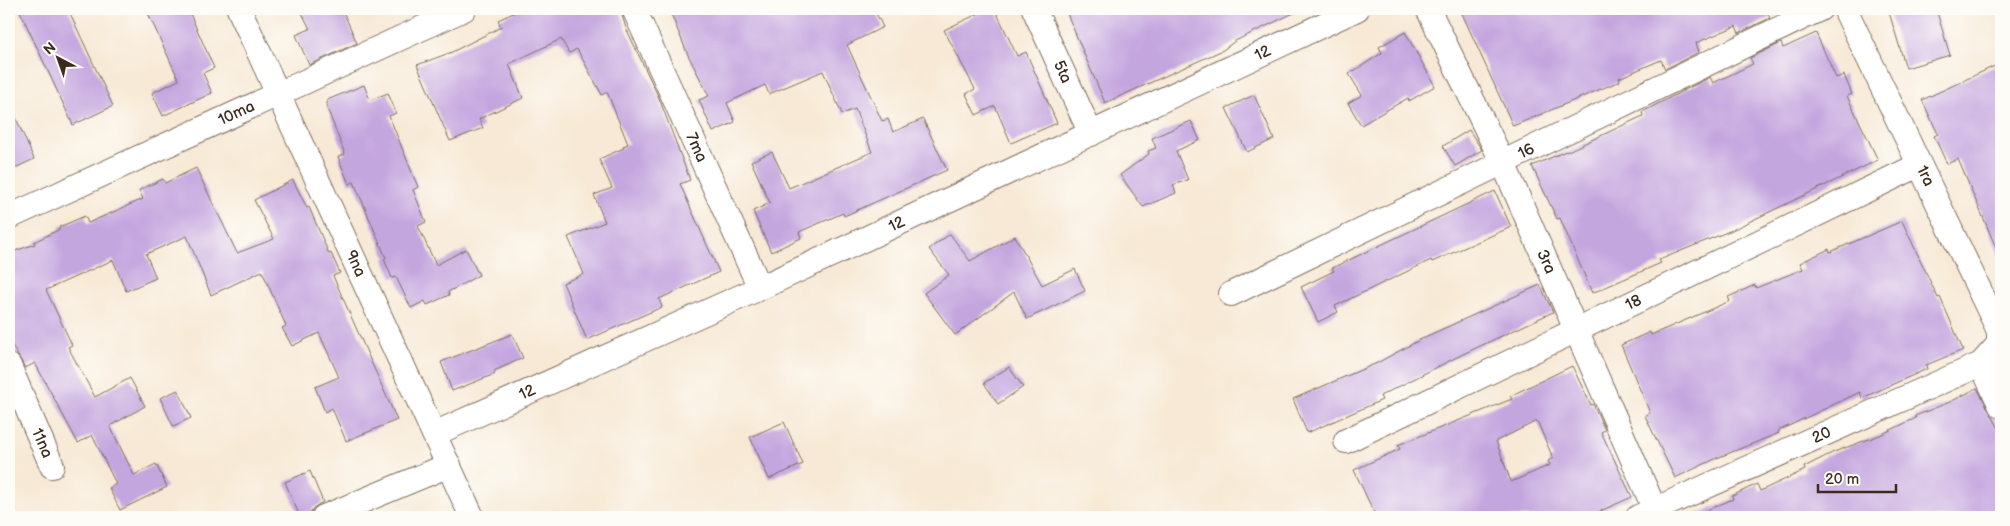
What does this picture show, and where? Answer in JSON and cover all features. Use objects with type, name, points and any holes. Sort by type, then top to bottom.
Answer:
[{"type":"street","name":"9na","points":[[240,9],[472,517]]},
{"type":"street","name":"10ma","points":[[9,216],[464,9]]},
{"type":"street","name":"7ma","points":[[634,9],[760,288]]},
{"type":"street","name":"5ta","points":[[1034,9],[1091,134]]},
{"type":"street","name":"12","points":[[434,434],[760,288],[1357,9]]},
{"type":"street","name":"3ra","points":[[1428,9],[1503,163],[1575,330],[1650,515]]},
{"type":"street","name":"16","points":[[1231,294],[1820,9]]},
{"type":"street","name":"1ra","points":[[1845,9],[1999,331],[1999,344]]},
{"type":"street","name":"18","points":[[1346,440],[1919,165]]},
{"type":"street","name":"20","points":[[1650,515],[1981,364],[1999,344]]},
{"type":"street","points":[[1981,364],[2001,406]]},
{"type":"street","name":"11na","points":[[9,366],[52,466]]},
{"type":"street","points":[[324,517],[449,465]]},
{"type":"building","points":[[19,9],[68,9],[113,106],[73,125]]},
{"type":"building","points":[[146,9],[188,9],[214,68],[203,73],[212,93],[163,116],[152,93],[179,80]]},
{"type":"building","points":[[300,9],[342,9],[357,43],[309,65],[296,35],[310,29]]},
{"type":"building","points":[[522,9],[620,9],[626,28],[659,98],[690,180],[680,184],[719,272],[659,299],[662,307],[587,340],[563,283],[584,274],[568,237],[605,222],[594,195],[612,188],[599,159],[624,148],[623,146],[628,144],[607,92],[602,95],[577,49],[569,53],[561,39],[509,64],[523,98],[479,119],[483,128],[450,141],[417,65],[452,52],[501,27],[498,20]]},
{"type":"building","points":[[669,9],[874,9],[883,27],[847,45],[882,121],[888,119],[893,132],[923,119],[947,170],[844,216],[843,213],[799,232],[801,238],[771,252],[753,211],[770,203],[751,161],[772,152],[789,188],[872,152],[855,109],[842,114],[823,71],[769,94],[765,85],[727,103],[735,122],[713,132],[699,100],[709,96],[688,55]]},
{"type":"building","points":[[988,9],[995,9],[1017,56],[1026,52],[1057,123],[1011,143],[995,106],[976,115],[966,94],[975,89],[944,30]]},
{"type":"building","points":[[1065,9],[1302,9],[1235,41],[1223,50],[1105,103]]},
{"type":"building","points":[[1460,9],[1775,9],[1767,12],[1770,18],[1739,33],[1736,26],[1696,43],[1699,52],[1665,69],[1661,60],[1619,78],[1620,81],[1513,126]]},
{"type":"building","points":[[1888,9],[1936,9],[1950,55],[1906,68]]},
{"type":"building","points":[[1405,32],[1435,86],[1409,101],[1408,98],[1361,125],[1348,103],[1362,95],[1349,74],[1382,53],[1379,47]]},
{"type":"building","points":[[1816,33],[1836,78],[1844,75],[1852,94],[1847,96],[1878,160],[1732,230],[1659,260],[1661,263],[1592,293],[1560,218],[1557,219],[1532,166],[1643,116],[1642,112],[1710,77],[1713,83],[1753,64],[1750,58],[1781,43],[1783,48]]},
{"type":"building","points":[[2001,63],[2001,259],[1958,159],[1947,164],[1934,136],[1938,134],[1922,100]]},
{"type":"building","points":[[364,85],[370,100],[388,93],[396,113],[389,116],[418,187],[413,190],[426,222],[418,226],[436,265],[466,249],[479,275],[448,292],[449,295],[427,305],[425,301],[411,308],[396,277],[392,278],[384,259],[386,258],[354,182],[349,184],[338,157],[345,154],[327,108],[327,100]]},
{"type":"building","points":[[1254,95],[1274,139],[1247,152],[1226,108]]},
{"type":"building","points":[[9,102],[34,159],[9,171]]},
{"type":"building","points":[[1191,121],[1200,140],[1176,151],[1188,180],[1173,185],[1176,193],[1143,207],[1120,175],[1149,154],[1148,151],[1156,148],[1152,138]]},
{"type":"building","points":[[1469,130],[1482,150],[1455,166],[1443,146]]},
{"type":"building","points":[[196,168],[237,253],[274,239],[254,200],[293,180],[307,208],[309,207],[329,254],[331,253],[340,273],[333,276],[397,420],[346,441],[332,408],[325,412],[315,387],[339,377],[319,333],[292,346],[282,328],[286,326],[262,271],[211,295],[187,236],[146,254],[156,278],[126,291],[113,260],[46,290],[72,345],[68,347],[95,397],[130,378],[145,406],[110,426],[134,475],[156,464],[167,487],[120,510],[109,488],[116,484],[92,435],[78,443],[35,363],[25,368],[9,340],[9,253],[35,244],[34,242],[60,229],[59,227],[85,216],[88,223],[143,199],[139,190],[163,179],[165,183]]},
{"type":"building","points":[[1495,191],[1511,227],[1432,262],[1431,260],[1335,306],[1338,312],[1318,322],[1301,287],[1334,271],[1332,268]]},
{"type":"building","points":[[1902,221],[1938,298],[1940,297],[1963,350],[1926,365],[1927,369],[1862,398],[1860,392],[1778,431],[1779,433],[1717,458],[1675,478],[1645,416],[1650,413],[1621,345],[1650,332],[1651,335],[1730,301],[1728,297],[1755,285],[1756,288],[1803,269],[1800,263],[1829,249],[1830,252]]},
{"type":"building","points":[[950,234],[970,261],[1015,236],[1042,285],[1075,269],[1085,291],[1027,319],[1014,292],[955,335],[924,293],[949,275],[929,249]]},
{"type":"building","points":[[1540,285],[1553,312],[1463,354],[1380,396],[1382,400],[1307,433],[1293,399],[1377,363],[1427,336]]},
{"type":"building","points":[[512,334],[523,358],[494,371],[495,374],[452,391],[441,362]]},
{"type":"building","points":[[1572,366],[1605,430],[1601,432],[1632,497],[1587,517],[1376,517],[1354,470],[1400,449],[1398,445],[1512,399],[1510,396]],"holes":[[[1537,421],[1553,458],[1548,461],[1550,465],[1511,482],[1496,441]]]},
{"type":"building","points":[[1009,367],[1023,387],[998,404],[984,383]]},
{"type":"building","points":[[1977,388],[2001,432],[2001,517],[1690,517],[1733,499],[1732,496],[1757,484],[1760,491],[1805,470],[1804,467],[1834,452],[1880,435],[1916,418],[1915,416],[1952,401]]},
{"type":"building","points":[[178,390],[191,418],[173,426],[160,398]]},
{"type":"building","points":[[784,422],[803,464],[769,479],[750,437]]},
{"type":"building","points":[[310,471],[323,502],[313,508],[311,513],[300,517],[285,482]]}]
